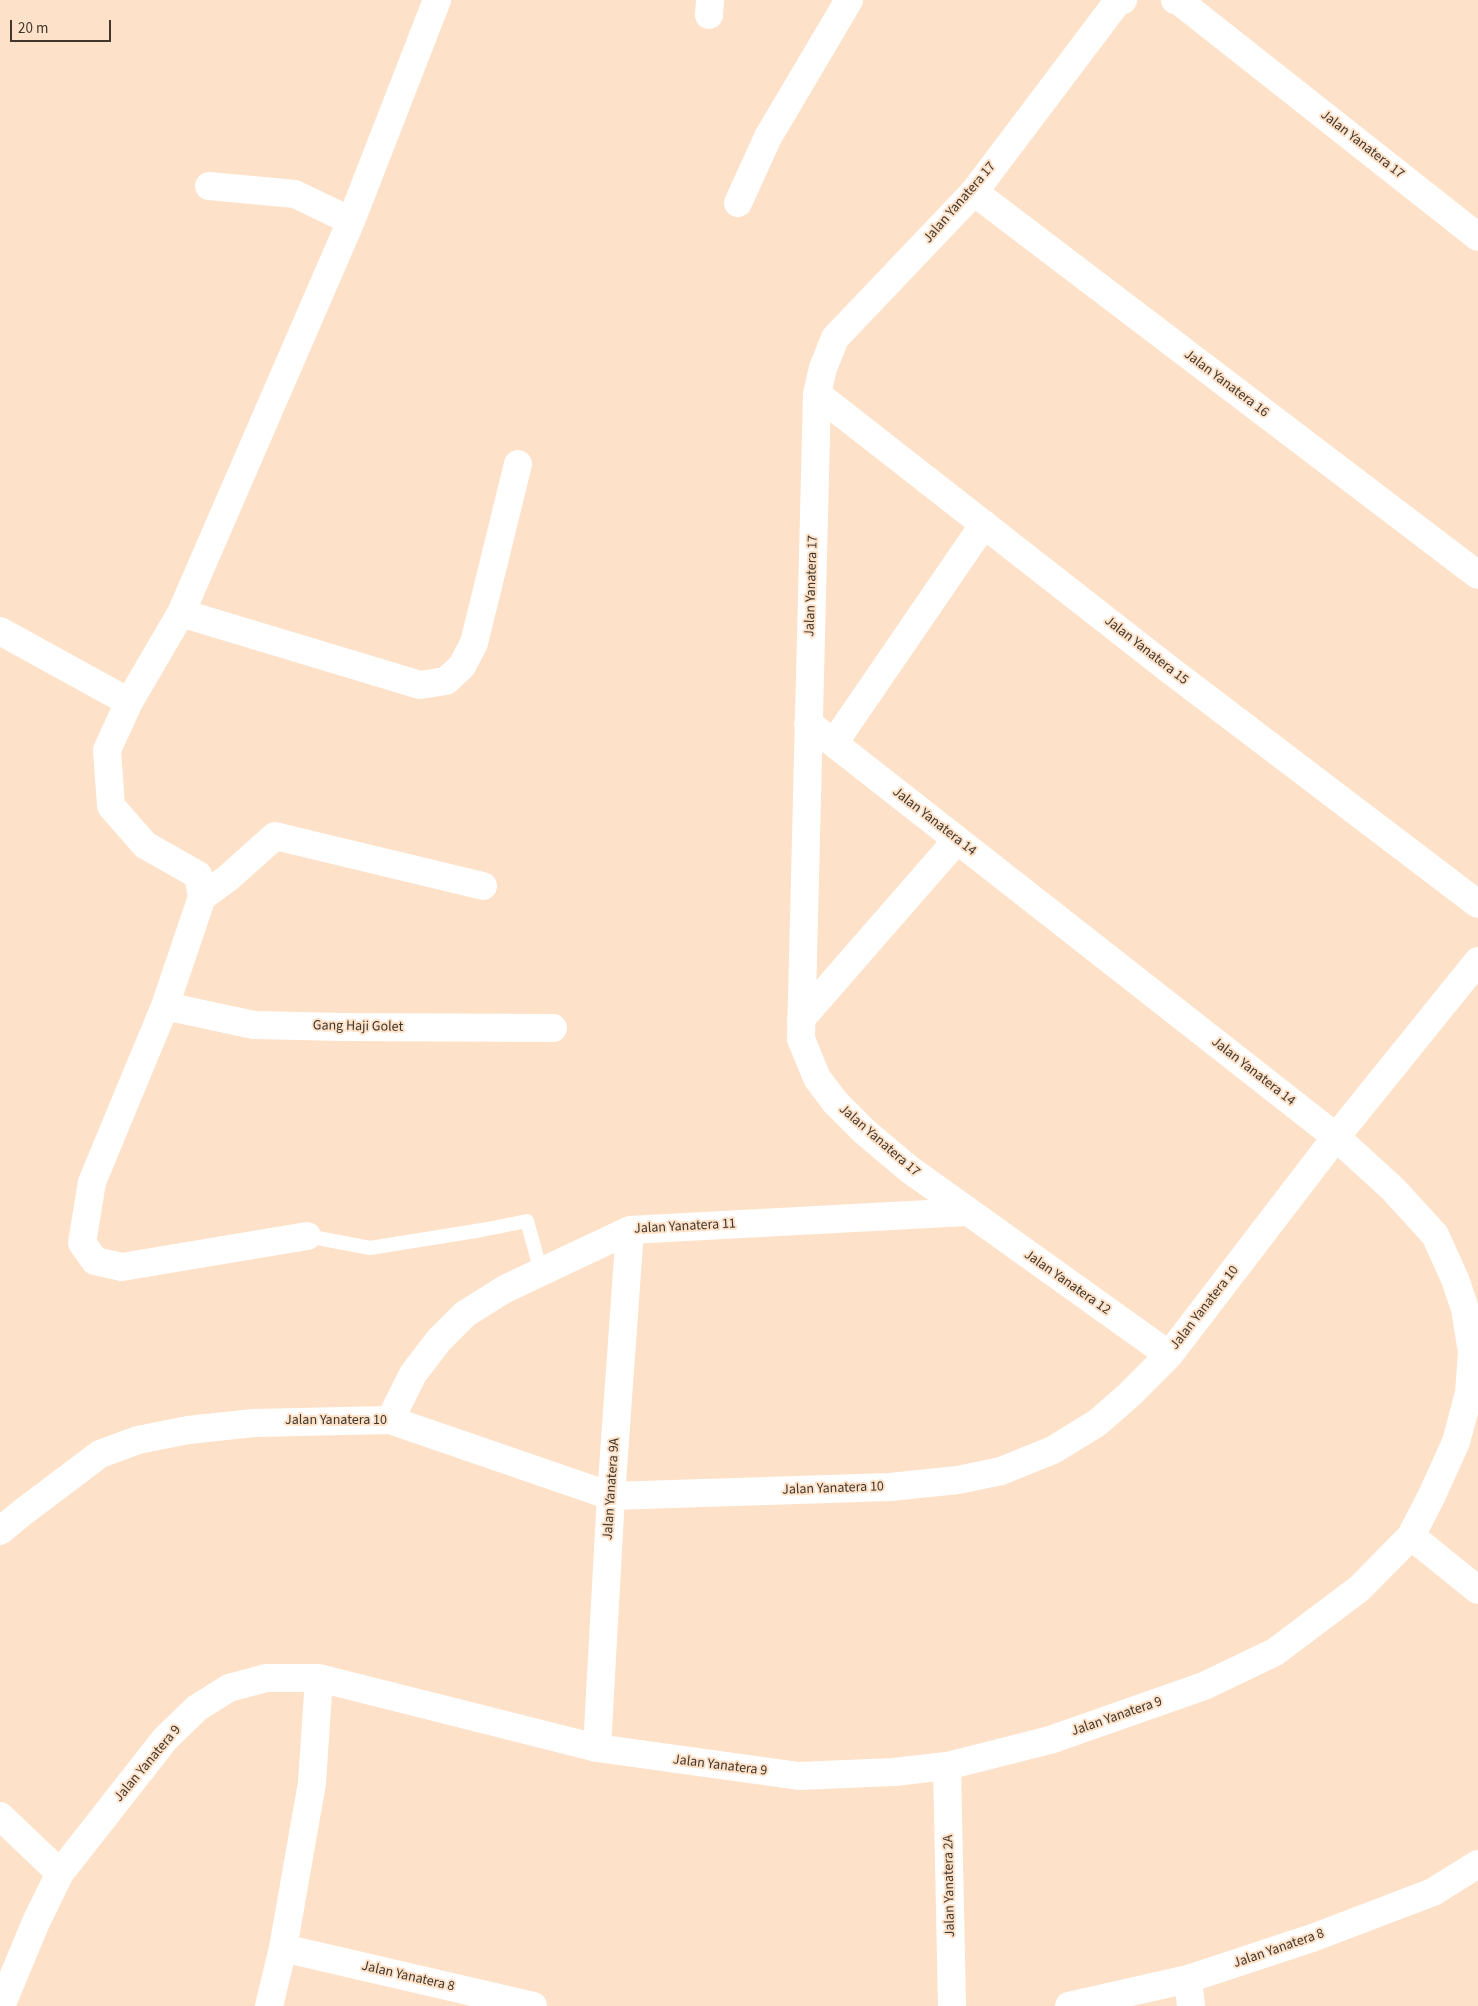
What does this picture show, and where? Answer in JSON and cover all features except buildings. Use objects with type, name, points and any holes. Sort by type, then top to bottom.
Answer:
[{"type":"street","points":[[307,1236],[122,1267],[95,1261],[82,1243],[92,1182],[165,1006],[202,897],[198,876],[145,845],[111,806],[107,750],[129,702],[181,613],[351,221],[437,0]]},
{"type":"street","points":[[738,203],[768,137],[849,0]]},
{"type":"street","name":"Jalan Yanatera 17","points":[[966,1212],[909,1170],[865,1132],[835,1102],[816,1078],[801,1039],[817,394],[823,368],[835,338],[974,192],[1118,1],[1124,0]]},
{"type":"street","name":"Jalan Yanatera 17","points":[[1175,0],[1180,1],[1478,237]]},
{"type":"street","points":[[209,186],[295,194],[351,221]]},
{"type":"street","name":"Jalan Yanatera 16","points":[[974,192],[1478,575]]},
{"type":"street","name":"Jalan Yanatera 15","points":[[817,394],[1170,670],[1478,904]]},
{"type":"street","points":[[181,613],[420,685],[446,681],[462,666],[474,644],[518,464]]},
{"type":"street","points":[[834,743],[984,524]]},
{"type":"street","points":[[0,631],[129,702]]},
{"type":"street","name":"Jalan Yanatera 14","points":[[808,723],[1336,1137],[1393,1189],[1435,1235],[1455,1279],[1465,1309],[1472,1352],[1469,1394],[1456,1442],[1411,1536]]},
{"type":"street","points":[[202,897],[228,878],[275,836],[483,886]]},
{"type":"street","points":[[801,1019],[957,840]]},
{"type":"street","name":"Jalan Yanatera 10","points":[[0,1531],[100,1454],[138,1440],[188,1430],[254,1422],[390,1420],[611,1496],[890,1487],[958,1480],[1002,1472],[1053,1450],[1098,1423],[1169,1355],[1336,1137],[1478,961]]},
{"type":"street","name":"Gang Haji Golet","points":[[165,1006],[254,1025],[553,1028]]},
{"type":"street","name":"Jalan Yanatera 11","points":[[390,1420],[413,1374],[439,1340],[465,1314],[504,1289],[630,1230],[966,1212]]},
{"type":"street","name":"Jalan Yanatera 12","points":[[966,1212],[1169,1355]]},
{"type":"street","name":"Jalan Yanatera 9A","points":[[597,1748],[611,1496],[630,1230]]},
{"type":"street","points":[[1411,1536],[1478,1590]]},
{"type":"street","name":"Jalan Yanatera 9","points":[[1,2006],[13,1974],[60,1873],[165,1739],[197,1708],[230,1688],[266,1678],[319,1678],[597,1748],[798,1776],[894,1772],[948,1766],[1050,1740],[1129,1714],[1204,1686],[1275,1652],[1360,1588],[1411,1536]]},
{"type":"street","points":[[269,2006],[283,1948],[312,1783],[319,1678]]},
{"type":"street","name":"Jalan Yanatera 2A","points":[[948,1766],[952,2006]]},
{"type":"street","points":[[0,1816],[60,1873]]},
{"type":"street","name":"Jalan Yanatera 8","points":[[1069,2006],[1188,1979],[1315,1937],[1433,1892],[1478,1864]]},
{"type":"street","name":"Jalan Yanatera 8","points":[[283,1948],[533,2006]]},
{"type":"street","points":[[13,1974],[24,2006]]},
{"type":"street","points":[[1188,1979],[1191,2006]]},
{"type":"lane","points":[[307,1236],[370,1248],[527,1221],[542,1272]]}]
